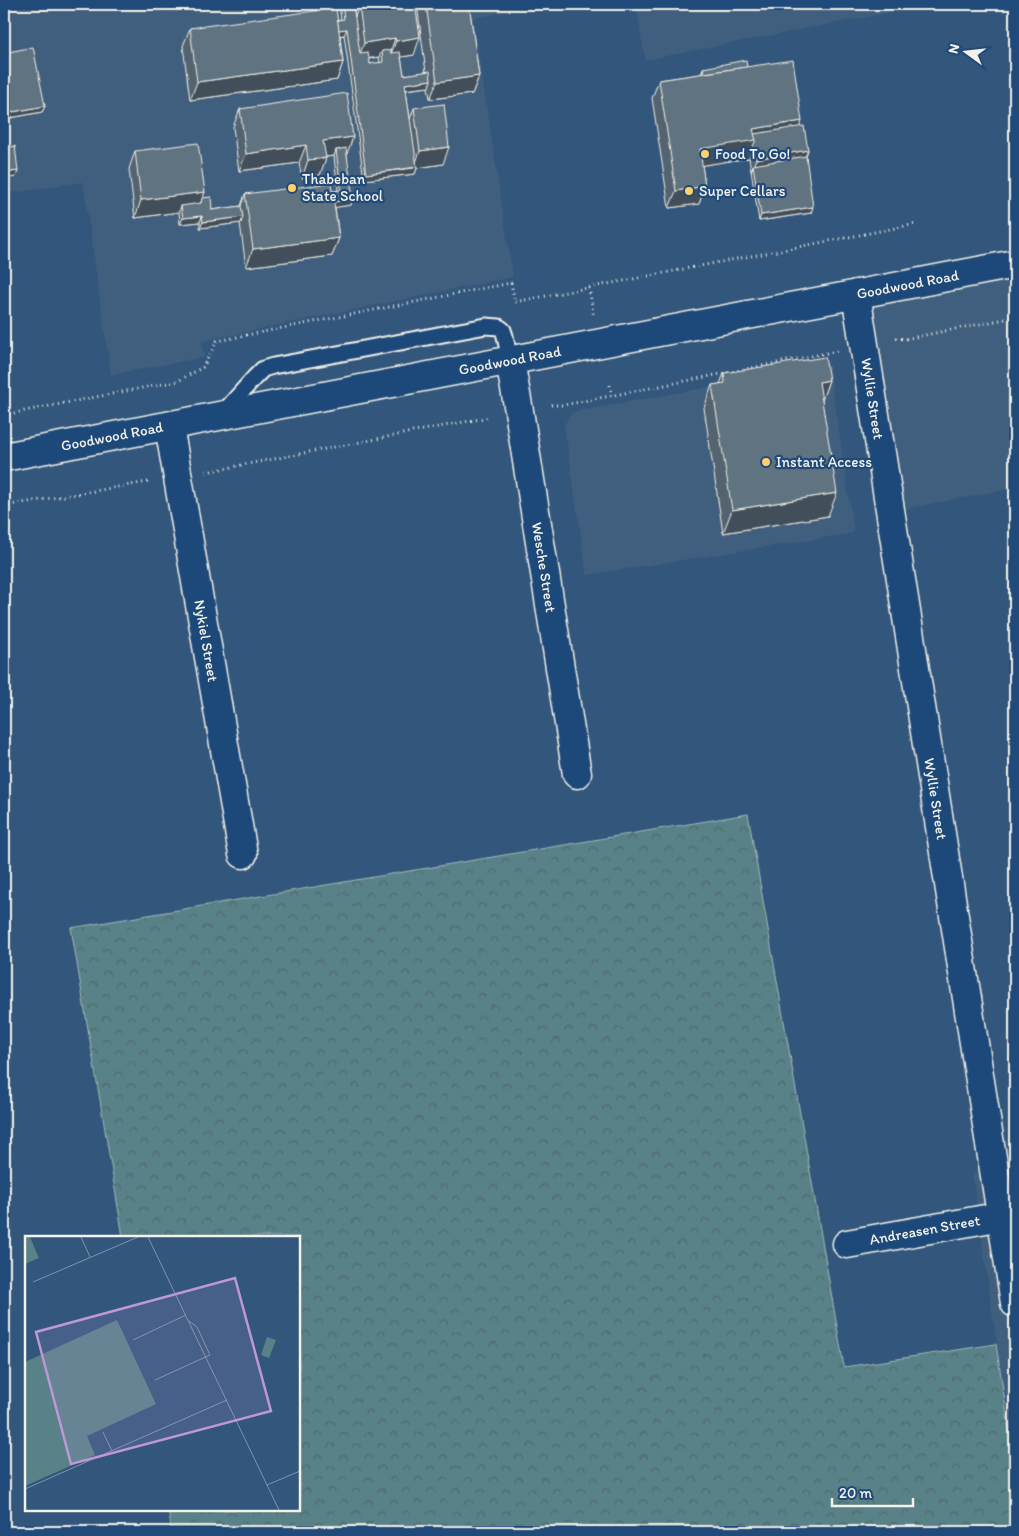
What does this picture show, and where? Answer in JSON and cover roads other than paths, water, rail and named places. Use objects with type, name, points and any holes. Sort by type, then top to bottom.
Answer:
[{"type":"street","name":"Goodwood Road","points":[[4,458],[1015,264]]},
{"type":"street","name":"Wyllie Street","points":[[856,294],[1015,1303]]},
{"type":"street","name":"Wesche Street","points":[[510,361],[577,774]]},
{"type":"street","name":"Nykiel Street","points":[[169,426],[243,854]]},
{"type":"street","name":"Andreasen Street","points":[[847,1244],[1002,1216]]},
{"type":"lane","points":[[219,416],[263,369],[404,340],[492,326],[499,327],[503,330],[510,361]]},
{"type":"place","name":"Food To Go!","points":[[705,154]]},
{"type":"place","name":"Thabeban State School","points":[[292,188]]},
{"type":"place","name":"Super Cellars","points":[[689,191]]},
{"type":"place","name":"Instant Access","points":[[766,462]]}]
